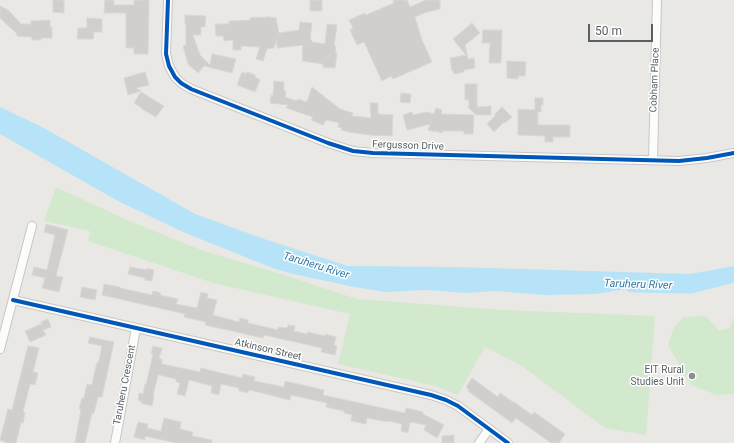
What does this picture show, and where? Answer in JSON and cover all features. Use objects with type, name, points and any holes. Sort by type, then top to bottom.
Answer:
[{"type":"street","name":"Fergusson Drive","points":[[168,0],[166,54],[169,66],[175,77],[182,84],[191,89],[328,143],[354,151],[373,153],[679,161],[707,158],[734,152]]},
{"type":"street","name":"Cobham Place","points":[[653,160],[658,0]]},
{"type":"street","points":[[0,349],[1,340],[32,226]]},
{"type":"street","name":"Atkinson Street","points":[[13,300],[431,395],[458,406],[508,443]]},
{"type":"street","name":"Taruheru Crescent","points":[[115,443],[136,328]]},
{"type":"street","points":[[479,443],[489,430]]},
{"type":"green space","points":[[56,187],[127,220],[201,250],[357,299],[503,310],[655,316],[646,435],[605,428],[522,366],[485,347],[458,395],[435,386],[338,364],[350,314],[213,283],[88,241],[90,231],[44,221]]},
{"type":"green space","points":[[734,315],[734,394],[716,395],[691,385],[668,345],[674,327],[684,317],[706,316],[719,331],[730,328]]},
{"type":"water","points":[[0,107],[44,128],[195,214],[267,240],[348,266],[454,267],[690,274],[734,266],[734,272],[595,294],[544,295],[495,291],[466,293],[426,290],[386,292],[354,287],[289,273],[270,267],[183,232],[118,201],[0,134]]},
{"type":"building","points":[[53,0],[64,0],[64,13],[53,12]]},
{"type":"building","points":[[105,0],[114,0],[114,5],[134,5],[134,0],[149,0],[148,54],[134,54],[134,48],[126,48],[126,13],[104,13]]},
{"type":"building","points":[[310,0],[322,0],[322,11],[310,11]]},
{"type":"building","points":[[393,0],[407,0],[410,7],[426,0],[440,0],[440,9],[415,17],[422,40],[432,62],[393,79],[391,76],[382,81],[364,42],[357,45],[350,30],[353,28],[349,20],[365,13],[366,15],[394,3]]},
{"type":"building","points":[[0,6],[8,10],[21,24],[31,24],[31,21],[50,20],[50,27],[52,27],[52,38],[32,40],[32,37],[17,36],[17,34],[0,18]]},
{"type":"building","points":[[185,15],[206,16],[205,27],[201,27],[201,35],[193,35],[200,55],[210,65],[212,54],[236,59],[232,73],[204,66],[198,73],[188,64],[183,46],[186,45]]},
{"type":"building","points":[[268,17],[276,18],[279,33],[299,30],[300,22],[312,23],[310,40],[312,40],[312,42],[325,44],[327,24],[337,25],[334,46],[336,46],[335,53],[337,53],[335,68],[323,67],[323,64],[302,61],[303,45],[277,48],[277,40],[274,48],[267,49],[263,61],[256,59],[260,47],[241,46],[241,50],[233,50],[233,40],[224,41],[223,36],[216,36],[215,24],[229,24],[229,21]]},
{"type":"building","points":[[87,18],[102,19],[102,32],[94,32],[93,39],[77,39],[78,28],[87,28]]},
{"type":"building","points":[[472,23],[480,33],[465,45],[468,59],[474,58],[475,68],[454,74],[452,71],[450,58],[466,55],[453,39]]},
{"type":"building","points":[[483,30],[502,30],[501,63],[489,63],[490,43],[482,43]]},
{"type":"building","points":[[507,61],[526,62],[525,76],[518,76],[518,79],[507,78]]},
{"type":"building","points":[[145,72],[149,85],[136,88],[141,91],[128,95],[124,78]]},
{"type":"building","points":[[242,72],[255,75],[255,77],[260,80],[255,92],[237,85]]},
{"type":"building","points":[[274,81],[284,82],[284,91],[286,91],[285,97],[297,101],[298,99],[307,102],[312,87],[340,109],[353,113],[352,116],[371,118],[370,103],[378,103],[378,114],[393,115],[392,136],[370,135],[341,130],[342,128],[338,127],[339,123],[326,120],[323,125],[311,120],[313,117],[286,108],[288,105],[270,103],[271,95],[273,96]]},
{"type":"building","points":[[465,84],[477,84],[477,107],[491,106],[491,115],[476,115],[468,107],[469,100],[465,100]]},
{"type":"building","points":[[141,92],[164,106],[156,117],[134,103]]},
{"type":"building","points":[[401,93],[411,94],[410,103],[400,102]]},
{"type":"building","points":[[535,98],[543,98],[541,112],[538,112],[538,125],[570,125],[570,137],[553,137],[553,142],[545,142],[545,136],[518,135],[518,109],[535,110]]},
{"type":"building","points":[[502,107],[512,117],[505,123],[504,122],[494,132],[487,124]]},
{"type":"building","points":[[436,108],[442,110],[441,114],[474,115],[473,134],[464,134],[464,131],[443,131],[442,133],[435,132],[428,130],[430,124],[407,130],[403,115],[412,112],[413,115],[427,112],[434,114]]},
{"type":"building","points":[[46,224],[68,230],[56,276],[63,277],[59,292],[42,288],[45,278],[32,275],[34,267],[47,270],[55,235],[44,232]]},
{"type":"building","points":[[130,267],[154,270],[152,281],[128,274]]},
{"type":"building","points":[[104,284],[152,295],[153,291],[161,293],[160,295],[178,299],[176,304],[197,308],[201,292],[208,294],[207,298],[217,300],[213,315],[239,322],[240,318],[248,320],[248,323],[278,330],[278,327],[287,328],[288,325],[295,326],[294,331],[307,334],[308,332],[325,336],[325,334],[336,337],[334,345],[337,346],[335,355],[321,352],[322,348],[264,335],[263,338],[205,325],[206,322],[184,317],[185,314],[102,295]]},
{"type":"building","points":[[82,287],[97,290],[95,300],[80,297]]},
{"type":"building","points":[[48,319],[51,327],[43,330],[46,335],[30,342],[25,331],[41,324],[42,326],[41,322]]},
{"type":"building","points":[[90,337],[114,342],[102,397],[98,397],[94,413],[92,413],[85,443],[75,443],[81,409],[79,409],[82,398],[84,398],[87,384],[92,385],[102,346],[88,343]]},
{"type":"building","points":[[28,346],[39,348],[33,372],[38,373],[35,385],[30,384],[23,412],[25,413],[23,423],[21,422],[16,443],[6,443],[0,440],[8,409],[12,410]]},
{"type":"building","points":[[153,346],[162,348],[159,359],[162,359],[162,364],[200,372],[201,368],[242,378],[243,374],[255,377],[254,381],[284,387],[285,381],[324,390],[323,395],[405,413],[406,408],[423,412],[423,414],[444,425],[437,438],[424,430],[426,425],[410,422],[408,433],[401,431],[402,424],[388,421],[367,418],[366,424],[351,421],[352,415],[344,413],[344,411],[326,407],[327,403],[291,395],[290,400],[249,390],[248,393],[239,391],[239,388],[221,384],[219,395],[211,393],[212,386],[189,380],[185,396],[177,394],[180,383],[176,382],[176,379],[159,375],[153,396],[152,406],[141,403],[141,401],[138,400],[139,393],[143,394],[145,384],[146,385],[153,354],[151,354]]},
{"type":"building","points":[[472,378],[498,397],[500,393],[532,415],[534,412],[565,434],[559,443],[551,443],[516,418],[512,423],[468,391],[469,389],[466,387]]},
{"type":"building","points":[[164,418],[181,422],[180,429],[193,432],[192,436],[212,440],[212,443],[176,443],[145,436],[145,440],[134,437],[138,422],[148,424],[147,428],[161,431]]},
{"type":"building","points":[[454,435],[454,443],[442,443],[442,436]]},
{"type":"waterway","name":"Taruheru River","points":[[632,285],[691,286],[734,275]]},
{"type":"cycle path","points":[[168,0],[166,54],[169,66],[175,77],[181,83],[191,89],[328,143],[353,151],[373,153],[679,161],[734,153]]},
{"type":"cycle path","points":[[13,300],[431,395],[458,406],[508,443]]},
{"type":"place","name":"EIT Rural Studies Unit","points":[[692,376]]}]
